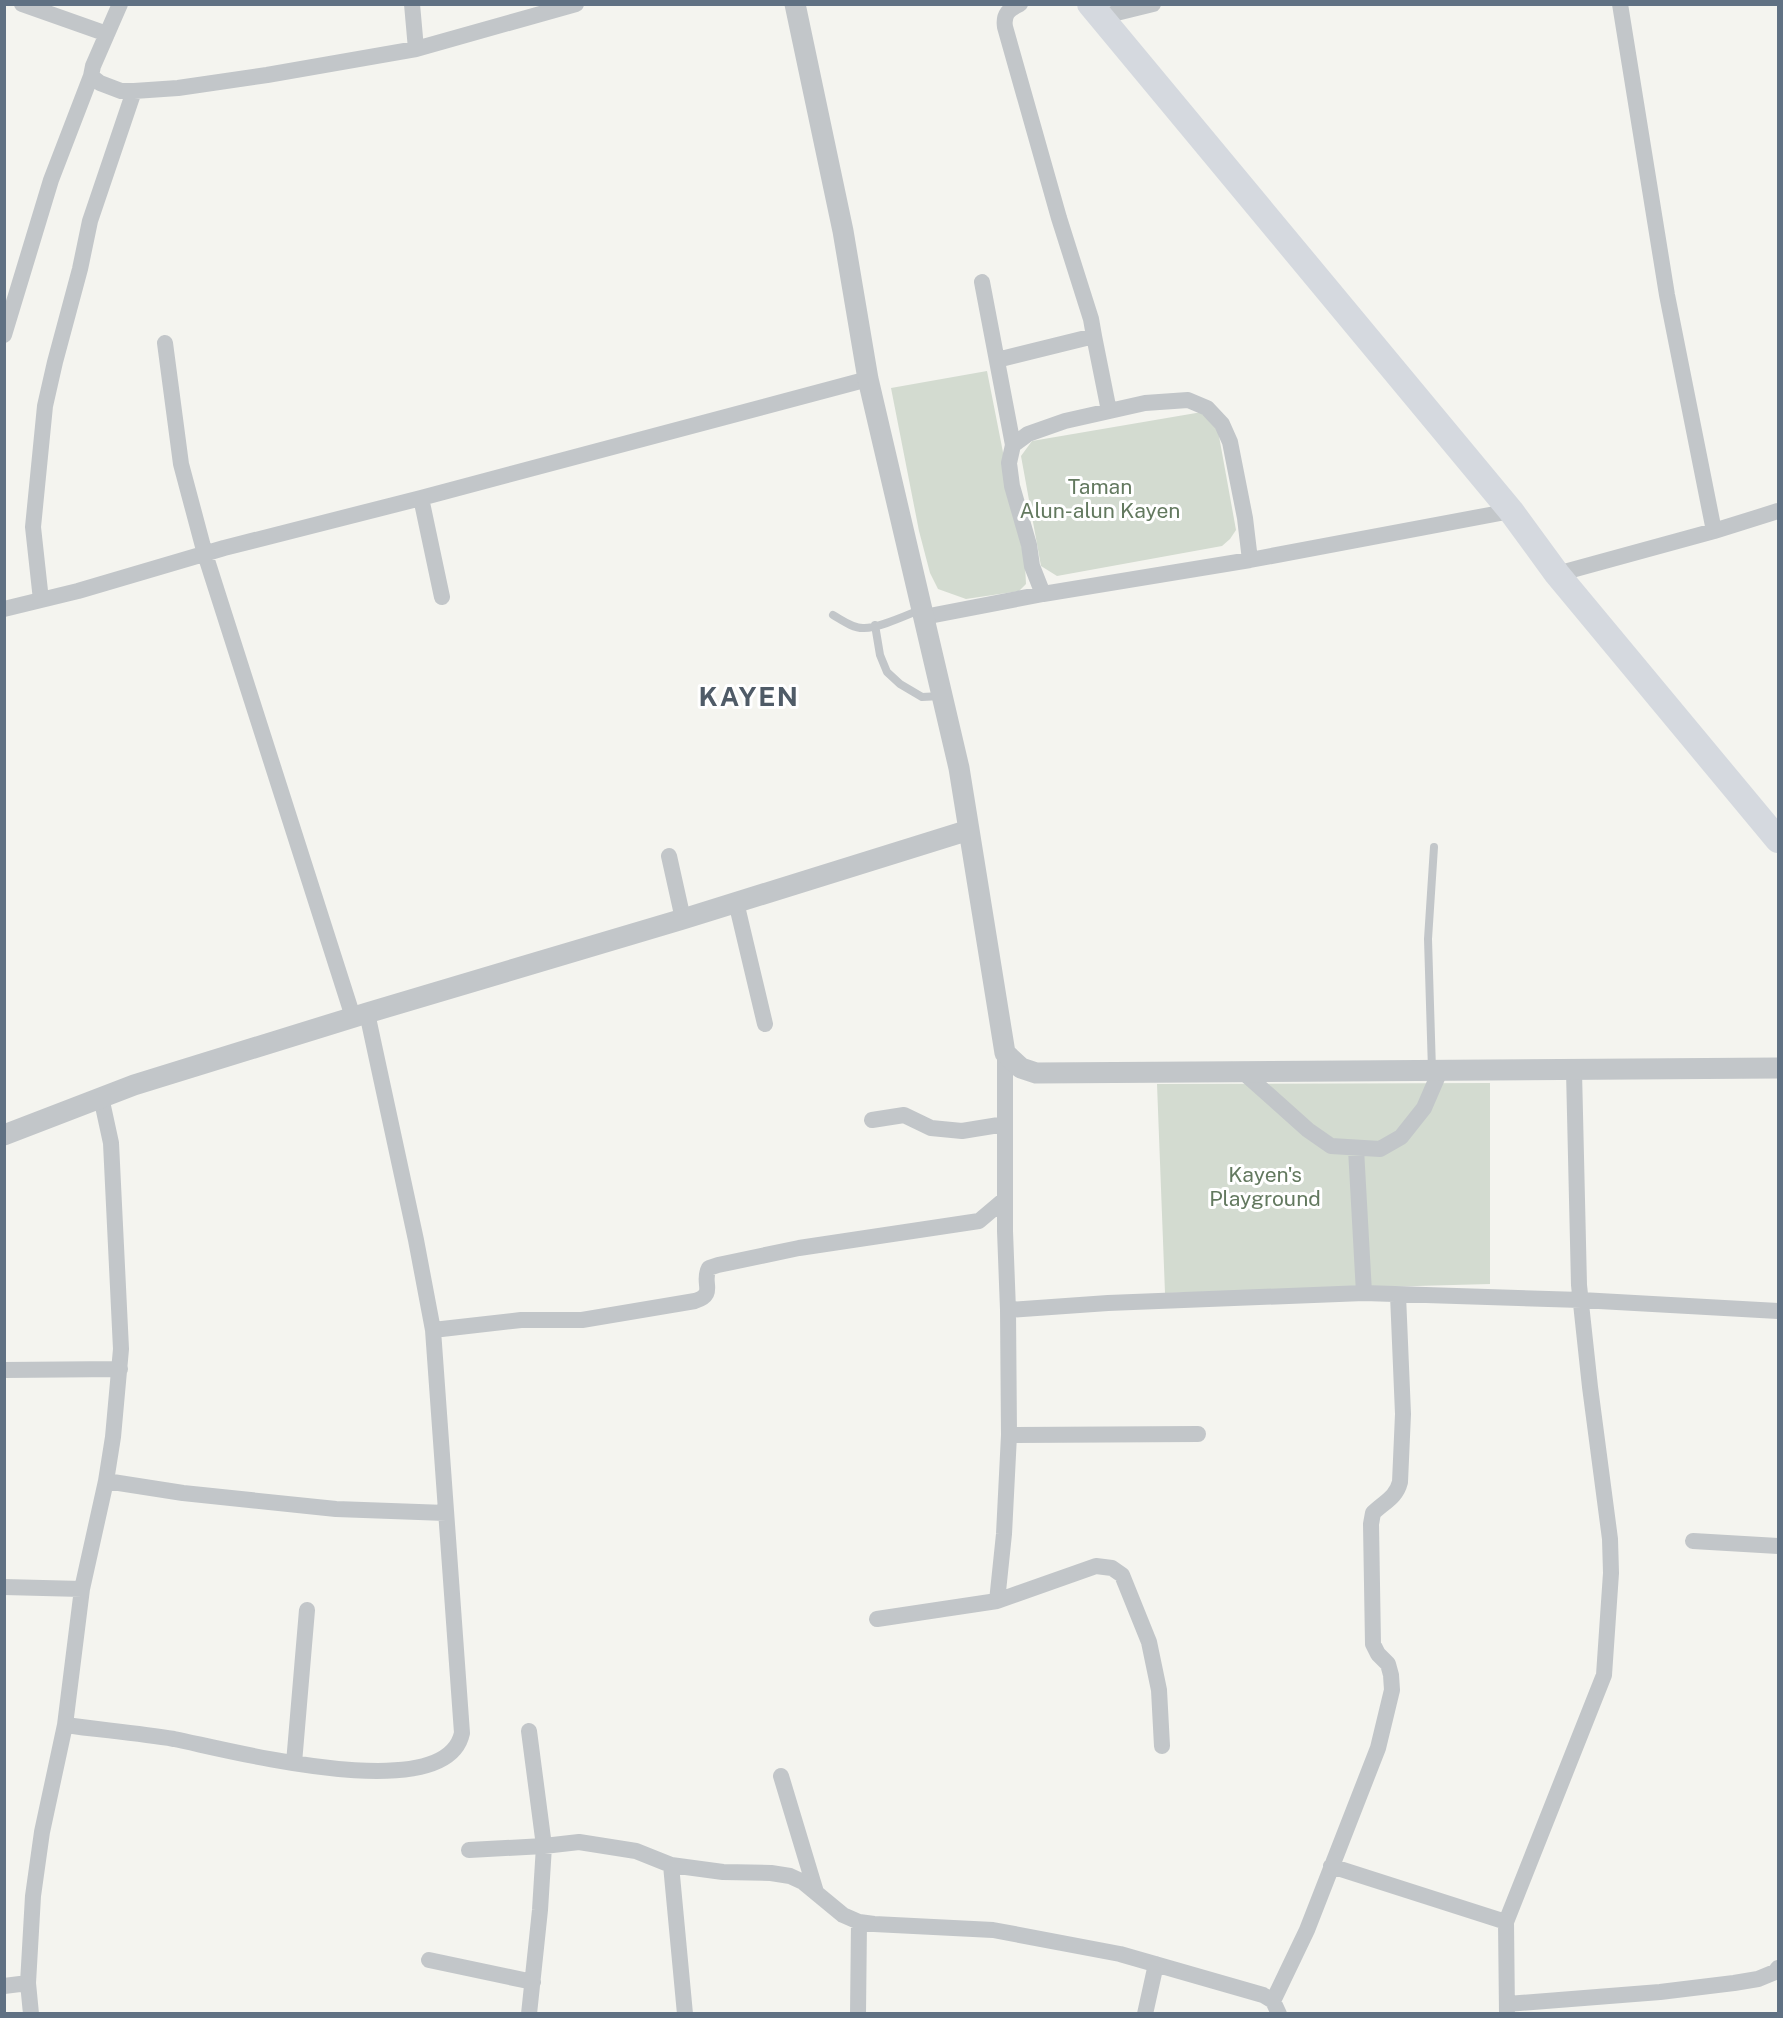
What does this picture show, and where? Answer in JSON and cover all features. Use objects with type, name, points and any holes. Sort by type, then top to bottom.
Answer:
[{"type":"main road","points":[[1095,11],[1511,511],[1557,574],[1774,828]]},
{"type":"street","points":[[22,4],[107,34]]},
{"type":"street","points":[[4,335],[51,180],[96,80],[93,66],[120,4]]},
{"type":"street","points":[[412,4],[416,49]]},
{"type":"street","points":[[96,80],[128,91],[178,88],[267,75],[416,49],[576,4]]},
{"type":"street","points":[[795,4],[843,231],[868,379],[958,768],[1005,1053],[1009,1435],[1004,1534],[997,1601]]},
{"type":"street","points":[[1020,4],[1007,12],[1005,27],[1059,218],[1091,319],[1109,411]]},
{"type":"street","points":[[1095,11],[1154,4]]},
{"type":"street","points":[[1620,4],[1667,295],[1714,531]]},
{"type":"street","points":[[41,600],[33,527],[45,406],[90,221],[128,91]]},
{"type":"street","points":[[982,282],[1013,445],[1009,463],[1012,486],[1029,545],[1032,566],[1042,594]]},
{"type":"street","points":[[997,360],[1095,336]]},
{"type":"street","points":[[65,1725],[172,1739],[325,1769],[398,1771],[438,1762],[457,1747],[462,1733],[433,1330],[416,1240],[360,1015],[205,554],[181,464],[165,343]]},
{"type":"street","points":[[4,609],[868,379]]},
{"type":"street","points":[[1013,445],[1028,434],[1065,421],[1165,400],[1188,400],[1207,408],[1222,424],[1230,442],[1245,518],[1250,560]]},
{"type":"street","points":[[421,498],[442,597]]},
{"type":"street","points":[[923,613],[1250,560],[1511,511]]},
{"type":"street","points":[[1557,574],[1779,511]]},
{"type":"street","points":[[4,1136],[101,1097],[360,1015],[683,919],[969,830]]},
{"type":"street","points":[[669,856],[683,919]]},
{"type":"street","points":[[736,902],[765,1024]]},
{"type":"street","points":[[1005,1053],[1021,1068],[1036,1073],[1779,1068]]},
{"type":"street","points":[[1243,1072],[1308,1130],[1331,1146],[1380,1149],[1401,1137],[1424,1108],[1436,1071]]},
{"type":"street","points":[[1574,1071],[1581,1300],[1610,1539],[1611,1573],[1604,1676],[1506,1922],[1507,2009],[1734,1983],[1758,1979],[1779,1968]]},
{"type":"street","points":[[31,2013],[28,1983],[34,1885],[42,1832],[65,1725],[82,1589],[106,1481],[120,1369],[111,1143],[101,1097]]},
{"type":"street","points":[[872,1120],[904,1115],[931,1128],[962,1131],[1005,1124]]},
{"type":"street","points":[[1356,1149],[1364,1293]]},
{"type":"street","points":[[433,1330],[521,1320],[582,1320],[694,1301],[703,1298],[707,1293],[706,1274],[709,1268],[718,1265],[799,1248],[979,1221],[1005,1199]]},
{"type":"street","points":[[1008,1310],[1108,1303],[1364,1293],[1581,1300],[1779,1311]]},
{"type":"street","points":[[469,1850],[579,1842],[636,1851],[671,1865],[723,1872],[771,1873],[790,1876],[803,1882],[843,1915],[859,1922],[993,1930],[1120,1954],[1263,1995],[1276,2007],[1378,1748],[1392,1690],[1388,1664],[1378,1654],[1373,1644],[1371,1524],[1373,1513],[1393,1497],[1398,1491],[1400,1482],[1402,1414],[1398,1295]]},
{"type":"street","points":[[4,1370],[120,1369]]},
{"type":"street","points":[[1009,1435],[1198,1434]]},
{"type":"street","points":[[106,1481],[183,1493],[336,1509],[446,1513]]},
{"type":"street","points":[[1693,1540],[1779,1546]]},
{"type":"street","points":[[877,1619],[997,1601],[1095,1566],[1112,1568],[1122,1575],[1149,1642],[1160,1690],[1162,1746]]},
{"type":"street","points":[[4,1587],[82,1589]]},
{"type":"street","points":[[294,1763],[307,1610]]},
{"type":"street","points":[[529,1731],[544,1846],[529,2013]]},
{"type":"street","points":[[782,1776],[816,1892]]},
{"type":"street","points":[[671,1865],[685,2013]]},
{"type":"street","points":[[1331,1866],[1506,1922]]},
{"type":"street","points":[[858,2013],[859,1922]]},
{"type":"street","points":[[429,1960],[533,1982]]},
{"type":"street","points":[[1145,2013],[1156,1964]]},
{"type":"street","points":[[4,1986],[28,1983]]},
{"type":"lane","points":[[833,615],[852,626],[864,629],[923,613]]},
{"type":"lane","points":[[875,625],[880,655],[887,672],[900,684],[922,697],[942,696]]},
{"type":"lane","points":[[1434,847],[1428,939],[1436,1071]]},
{"type":"green space","points":[[987,371],[1025,564],[1026,584],[1019,591],[966,599],[938,589],[930,573],[919,531],[891,388]]},
{"type":"green space","name":"Taman Alun-alun Kayen","points":[[1202,412],[1217,425],[1236,530],[1230,539],[1222,546],[1057,576],[1041,566],[1021,456],[1032,441]]},
{"type":"green space","name":"Kayen's Playground","points":[[1490,1083],[1490,1284],[1165,1293],[1157,1084]]},
{"type":"district","name":"KAYEN","points":[[749,697]]}]
